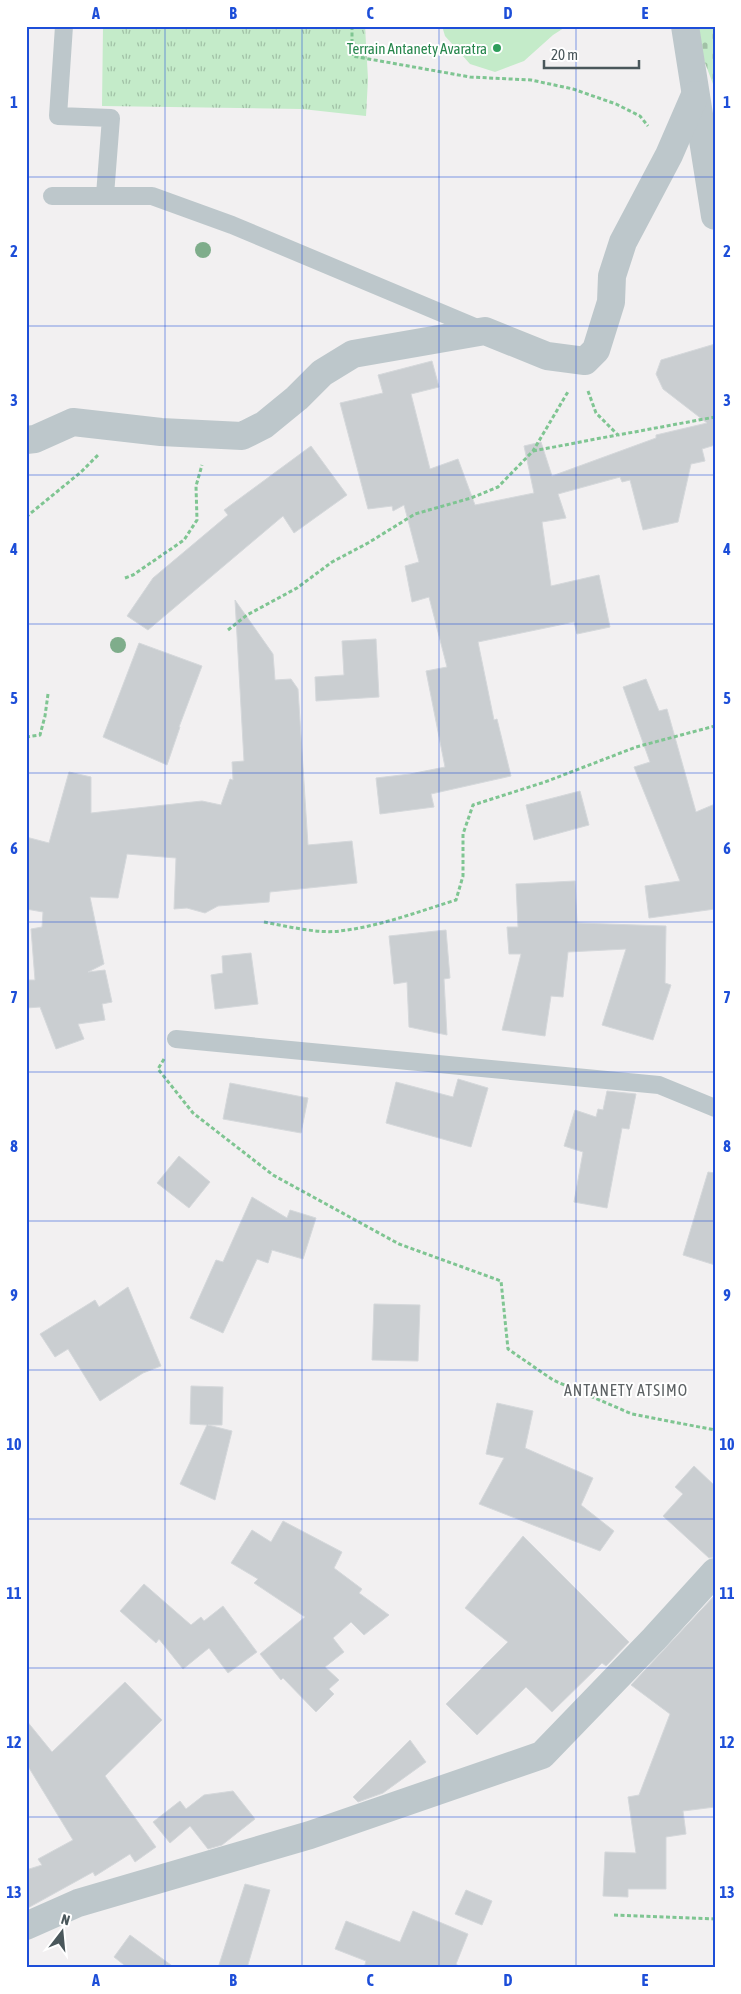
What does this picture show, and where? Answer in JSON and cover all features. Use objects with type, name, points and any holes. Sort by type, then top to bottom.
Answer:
[{"type":"street","points":[[685,26],[715,216]]},
{"type":"street","points":[[26,440],[35,439],[73,422],[125,428],[242,436],[264,425],[297,398],[322,373],[353,354],[485,331],[547,356],[585,361],[596,350],[611,302],[612,276],[624,242],[669,155],[695,95]]},
{"type":"street","points":[[26,1926],[78,1903],[310,1835],[542,1755],[654,1639],[715,1572]]},
{"type":"lane","points":[[64,26],[58,116],[111,118],[105,195]]},
{"type":"lane","points":[[52,196],[152,196],[232,225],[485,331]]},
{"type":"lane","points":[[176,1039],[659,1085],[715,1108]]},
{"type":"path","points":[[352,26],[352,56],[470,77],[530,80],[573,88],[616,104],[640,116],[669,155]]},
{"type":"path","points":[[585,361],[588,391],[596,413],[618,435]]},
{"type":"path","points":[[228,630],[248,615],[297,588],[332,562],[368,543],[415,514],[498,488],[534,451],[585,361]]},
{"type":"path","points":[[534,451],[715,416]]},
{"type":"path","points":[[26,517],[81,472],[125,428]]},
{"type":"path","points":[[125,578],[134,575],[184,540],[196,520],[196,486],[207,452],[217,435]]},
{"type":"path","points":[[26,737],[40,735],[48,694]]},
{"type":"path","points":[[264,922],[292,928],[339,931],[404,918],[456,900],[463,876],[462,834],[473,805],[545,782],[636,747],[715,726]]},
{"type":"path","points":[[176,1039],[158,1069],[193,1113],[273,1175],[399,1244],[501,1281],[508,1349],[553,1380],[632,1414],[715,1430]]},
{"type":"path","points":[[614,1914],[715,1919]]},
{"type":"green space","points":[[103,26],[365,26],[368,79],[366,116],[302,109],[102,106]]},
{"type":"green space","name":"Terrain Antanety Avaratra","points":[[442,26],[567,26],[553,35],[524,61],[495,72],[470,64],[445,36]]},
{"type":"green space","points":[[691,26],[715,26],[715,93],[713,84]]},
{"type":"building","points":[[715,344],[715,445],[702,449],[705,461],[691,464],[678,522],[643,530],[630,480],[622,482],[620,477],[558,494],[566,518],[542,522],[551,586],[599,575],[610,627],[577,634],[574,622],[478,642],[494,720],[497,719],[511,776],[431,794],[434,807],[380,814],[376,778],[445,767],[426,671],[447,667],[429,597],[412,602],[405,566],[419,562],[404,505],[393,511],[392,506],[368,509],[340,403],[383,393],[378,375],[432,361],[439,387],[411,394],[430,469],[458,459],[475,505],[534,493],[524,446],[541,442],[552,476],[656,438],[656,435],[707,423],[663,389],[656,374],[661,360]]},
{"type":"building","points":[[311,446],[347,495],[294,533],[283,516],[148,630],[127,616],[153,578],[228,515],[224,510]]},
{"type":"building","points":[[235,600],[273,654],[275,680],[291,679],[298,689],[308,845],[352,841],[357,883],[270,892],[269,902],[218,906],[205,913],[187,908],[174,909],[176,858],[127,854],[118,898],[90,897],[104,964],[88,972],[105,970],[112,1002],[102,1004],[105,1020],[78,1024],[84,1039],[56,1049],[40,1007],[26,1008],[26,980],[35,980],[31,929],[42,927],[43,912],[26,909],[26,837],[49,843],[69,772],[91,777],[91,813],[202,801],[221,805],[230,779],[233,780],[232,762],[244,761]]},
{"type":"building","points":[[376,639],[379,697],[316,701],[315,677],[344,675],[342,641]]},
{"type":"building","points":[[139,643],[202,666],[167,765],[103,737]]},
{"type":"building","points":[[646,679],[659,711],[667,709],[696,812],[715,804],[715,909],[649,918],[645,886],[680,881],[634,767],[650,762],[623,687]]},
{"type":"building","points":[[580,791],[589,825],[534,840],[526,805]]},
{"type":"building","points":[[575,881],[577,923],[666,926],[665,983],[671,985],[653,1040],[602,1025],[626,949],[568,952],[563,997],[551,996],[545,1036],[502,1030],[521,954],[509,954],[507,927],[518,927],[516,884]]},
{"type":"building","points":[[446,930],[450,978],[444,979],[447,1035],[409,1027],[407,982],[394,984],[389,936]]},
{"type":"building","points":[[251,953],[258,1004],[215,1009],[211,975],[223,973],[222,956]]},
{"type":"building","points":[[458,1079],[488,1088],[471,1147],[386,1123],[396,1082],[453,1097]]},
{"type":"building","points":[[230,1083],[308,1098],[301,1133],[223,1119]]},
{"type":"building","points":[[607,1091],[636,1094],[629,1129],[622,1128],[607,1208],[574,1202],[583,1152],[564,1146],[575,1110],[596,1117],[598,1109],[603,1110]]},
{"type":"building","points":[[179,1156],[210,1182],[189,1208],[157,1183]]},
{"type":"building","points":[[708,1172],[715,1173],[715,1265],[683,1255]]},
{"type":"building","points":[[252,1197],[287,1218],[290,1210],[316,1218],[303,1259],[272,1250],[268,1263],[257,1259],[223,1333],[190,1318],[216,1260],[223,1262]]},
{"type":"building","points":[[128,1287],[161,1366],[143,1373],[100,1401],[68,1349],[55,1357],[40,1334],[95,1300],[99,1307]]},
{"type":"building","points":[[374,1304],[420,1305],[418,1361],[372,1360]]},
{"type":"building","points":[[191,1386],[223,1387],[222,1425],[208,1425],[232,1431],[215,1500],[180,1484],[207,1425],[190,1424]]},
{"type":"building","points":[[497,1403],[533,1411],[525,1448],[593,1478],[581,1505],[614,1531],[600,1551],[479,1504],[504,1458],[486,1454]]},
{"type":"building","points":[[694,1466],[715,1486],[715,1557],[709,1558],[663,1516],[683,1494],[675,1487]]},
{"type":"building","points":[[283,1521],[342,1552],[334,1568],[362,1589],[359,1593],[389,1615],[364,1635],[351,1622],[333,1638],[344,1652],[325,1667],[339,1680],[329,1689],[334,1694],[316,1712],[283,1678],[281,1680],[260,1654],[305,1617],[254,1583],[258,1579],[231,1563],[252,1530],[271,1542]]},
{"type":"building","points":[[523,1536],[629,1642],[606,1666],[602,1663],[552,1712],[526,1687],[477,1735],[446,1704],[508,1642],[465,1608]]},
{"type":"building","points":[[144,1584],[191,1625],[201,1617],[204,1621],[223,1606],[257,1652],[228,1673],[209,1648],[183,1669],[159,1639],[156,1643],[120,1611]]},
{"type":"building","points":[[715,1595],[715,1807],[683,1811],[686,1834],[666,1837],[666,1889],[628,1889],[628,1897],[603,1896],[605,1852],[636,1853],[628,1797],[639,1795],[670,1714],[631,1685]]},
{"type":"building","points":[[125,1682],[162,1720],[105,1776],[156,1847],[135,1862],[130,1854],[95,1876],[93,1872],[26,1909],[26,1870],[42,1865],[38,1859],[73,1840],[26,1763],[26,1720],[52,1752]]},
{"type":"building","points":[[410,1740],[426,1762],[383,1793],[358,1802],[353,1797]]},
{"type":"building","points":[[233,1791],[255,1819],[222,1845],[208,1849],[190,1826],[170,1843],[153,1822],[180,1801],[186,1809],[204,1795]]},
{"type":"building","points":[[245,1884],[270,1890],[247,1968],[218,1968]]},
{"type":"building","points":[[466,1890],[492,1901],[482,1925],[455,1914]]},
{"type":"building","points":[[413,1911],[468,1934],[456,1964],[461,1968],[364,1968],[366,1961],[335,1949],[346,1921],[400,1942]]},
{"type":"building","points":[[130,1935],[175,1968],[128,1968],[114,1957]]},
{"type":"place","name":"Terrain Antanety Avaratra","points":[[497,48]]},
{"type":"district","name":"ANTANETY ATSIMO","points":[[626,1390]]}]
